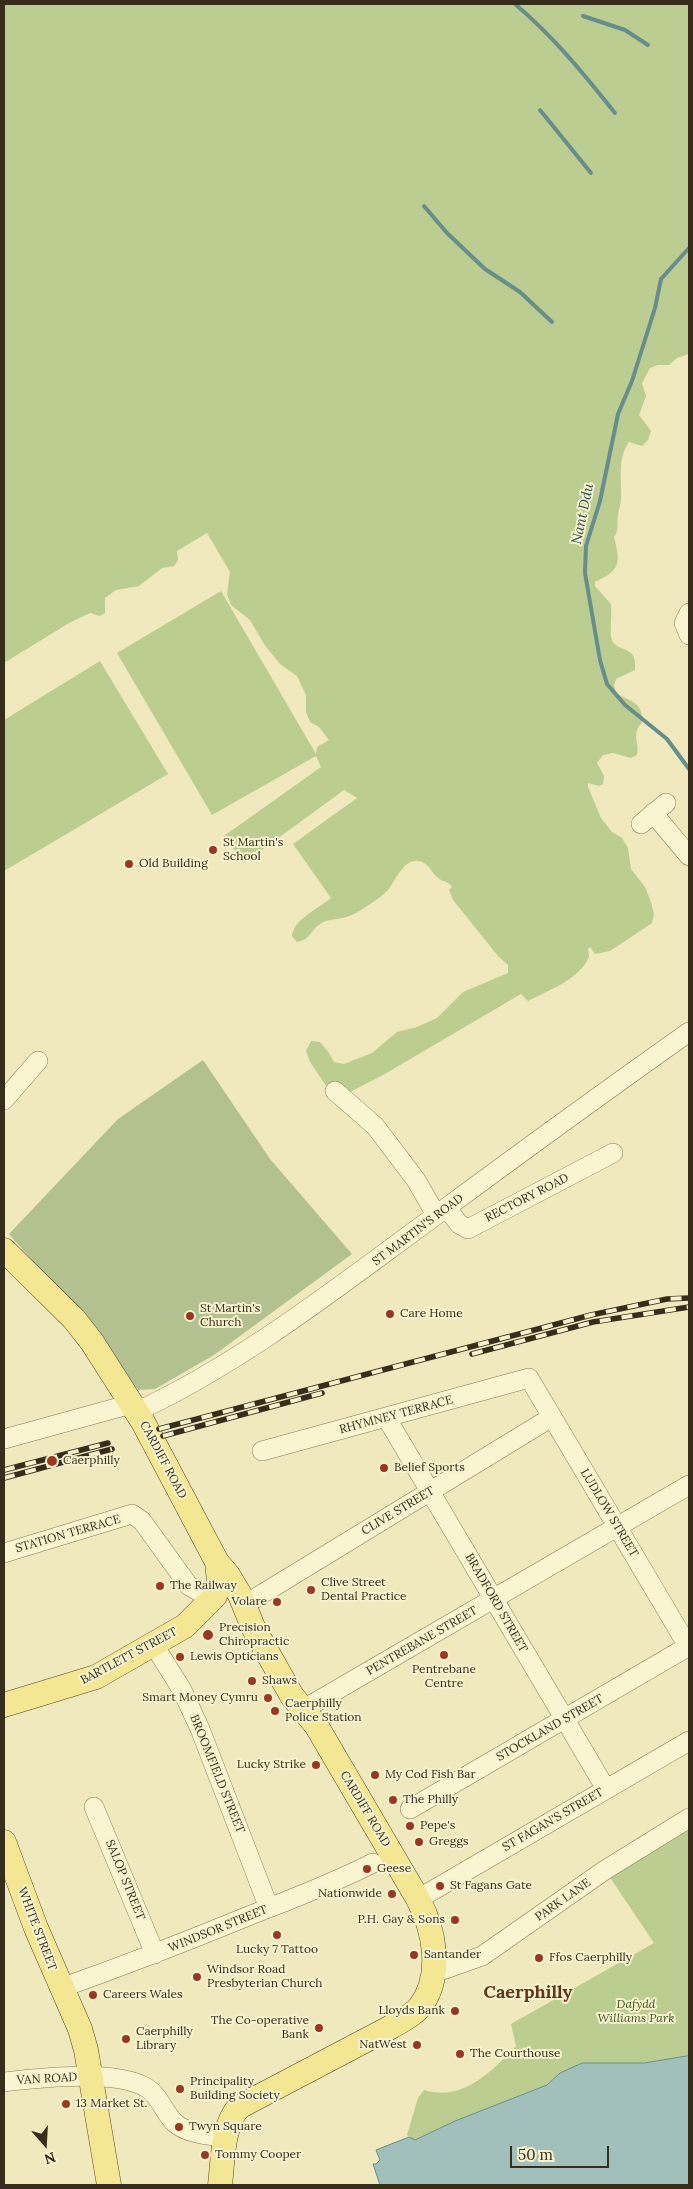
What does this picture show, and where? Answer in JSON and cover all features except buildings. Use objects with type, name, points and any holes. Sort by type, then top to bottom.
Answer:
[{"type":"main road","name":"CARDIFF ROAD","points":[[4,1252],[74,1319],[92,1342],[134,1408],[217,1562],[228,1575],[253,1627],[292,1696],[316,1725],[418,1899],[426,1919],[434,1954],[434,1973],[423,2001],[415,2012],[391,2027],[244,2103],[233,2114],[226,2138],[220,2185]]},
{"type":"main road","points":[[215,1596],[219,1582],[217,1562]]},
{"type":"main road","name":"STATION TERRACE","points":[[215,1596],[244,1605]]},
{"type":"main road","name":"BARTLETT STREET","points":[[4,1706],[88,1680],[154,1645],[185,1626],[215,1596]]},
{"type":"main road","name":"WHITE STREET","points":[[4,1842],[61,1988],[80,2029],[109,2185]]},
{"type":"street","points":[[689,613],[684,623],[689,636]]},
{"type":"street","points":[[653,813],[689,856]]},
{"type":"street","name":"ST MARTIN'S ROAD","points":[[4,1439],[134,1408],[181,1391],[257,1344],[374,1263],[442,1211],[689,1032]]},
{"type":"street","points":[[4,1100],[38,1061]]},
{"type":"street","points":[[334,1091],[375,1126],[442,1211]]},
{"type":"street","name":"RECTORY ROAD","points":[[442,1211],[459,1224],[468,1228],[613,1154]]},
{"type":"street","name":"LUDLOW STREET","points":[[529,1378],[689,1647]]},
{"type":"street","name":"RHYMNEY TERRACE","points":[[262,1451],[529,1378]]},
{"type":"street","name":"BRADFORD STREET","points":[[386,1417],[606,1789]]},
{"type":"street","name":"CLIVE STREET","points":[[244,1605],[552,1417]]},
{"type":"street","name":"PENTREBANE STREET","points":[[304,1709],[689,1485]]},
{"type":"street","name":"STATION TERRACE","points":[[4,1552],[132,1514],[142,1521],[189,1586],[215,1596]]},
{"type":"street","name":"BROOMFIELD STREET","points":[[154,1645],[182,1690],[200,1728],[269,1908]]},
{"type":"street","name":"STOCKLAND STREET","points":[[410,1808],[689,1647]]},
{"type":"street","name":"ST FAGAN'S STREET","points":[[418,1899],[689,1741]]},
{"type":"street","name":"SALOP STREET","points":[[94,1807],[155,1954]]},
{"type":"street","name":"PARK LANE","points":[[434,1973],[482,1956],[605,1870],[689,1818]]},
{"type":"street","name":"WINDSOR STREET","points":[[61,1988],[155,1954],[342,1878],[373,1863]]},
{"type":"street","name":"VAN ROAD","points":[[4,2082],[44,2078],[90,2078],[140,2084],[150,2090],[178,2125],[226,2138]]},
{"type":"green space","points":[[4,4],[689,4],[689,354],[677,358],[669,365],[658,365],[650,368],[642,383],[646,396],[639,415],[651,431],[648,440],[642,446],[629,442],[625,449],[621,462],[621,501],[614,537],[618,560],[610,574],[595,582],[595,586],[611,604],[611,637],[613,642],[630,652],[635,661],[635,670],[616,679],[614,685],[616,693],[637,705],[642,714],[643,721],[636,734],[637,755],[631,758],[613,753],[603,755],[597,763],[604,776],[603,784],[599,786],[588,783],[588,787],[601,818],[612,832],[622,838],[628,848],[631,869],[645,887],[651,902],[654,915],[652,923],[610,951],[595,954],[590,947],[588,949],[589,957],[585,965],[579,972],[563,983],[528,1001],[521,994],[383,1075],[350,1092],[327,1087],[310,1062],[306,1051],[311,1041],[320,1042],[334,1062],[344,1064],[372,1053],[397,1032],[417,1027],[437,1018],[463,992],[508,973],[508,965],[498,956],[453,900],[449,890],[452,887],[439,879],[426,864],[418,861],[412,862],[402,869],[386,892],[358,912],[346,917],[323,922],[308,937],[301,941],[297,942],[292,936],[293,930],[307,915],[331,898],[293,844],[357,798],[344,790],[244,863],[224,836],[321,767],[316,756],[212,815],[117,653],[221,591],[316,754],[317,747],[329,740],[319,727],[310,722],[306,712],[306,695],[297,676],[280,664],[264,644],[250,620],[231,605],[227,594],[230,572],[207,533],[177,551],[178,560],[174,566],[162,568],[139,586],[116,590],[105,598],[105,613],[100,616],[90,613],[69,623],[4,663]]},
{"type":"green space","points":[[100,661],[168,774],[4,871],[4,720]]},
{"type":"green space","points":[[203,1060],[270,1159],[352,1254],[214,1355],[155,1389],[138,1390],[69,1302],[9,1234],[118,1119]]},
{"type":"green space","name":"Dafydd Williams Park","points":[[689,1817],[689,2056],[644,2063],[582,2063],[560,2073],[547,2085],[455,2121],[415,2141],[407,2135],[418,2098],[424,2090],[438,2093],[451,2092],[464,2088],[486,2075],[516,2046],[511,2024],[654,1943],[605,1870]]},
{"type":"water","points":[[689,2056],[689,2185],[380,2185],[373,2164],[380,2160],[376,2150],[409,2137],[415,2140],[455,2121],[547,2085],[560,2073],[582,2063],[644,2063]]},
{"type":"waterway","points":[[515,4],[555,42],[615,113]]},
{"type":"waterway","points":[[583,16],[625,30],[648,45]]},
{"type":"waterway","points":[[540,110],[591,173]]},
{"type":"waterway","points":[[424,206],[447,233],[485,269],[520,292],[552,322]]},
{"type":"waterway","name":"Nant Ddu","points":[[689,248],[661,279],[655,308],[632,381],[618,414],[600,501],[586,546],[585,573],[600,660],[607,684],[625,705],[667,739],[689,769]]},
{"type":"railway","points":[[159,1429],[591,1315],[667,1299],[689,1298]]},
{"type":"railway","points":[[472,1354],[593,1322],[689,1307]]},
{"type":"railway","points":[[163,1436],[322,1393]]},
{"type":"railway","points":[[4,1470],[108,1443]]},
{"type":"railway","points":[[4,1478],[112,1449]]},
{"type":"place","name":"St Martin's School","points":[[213,850]]},
{"type":"place","name":"Old Building","points":[[129,864]]},
{"type":"place","name":"Care Home","points":[[390,1314]]},
{"type":"place","name":"St Martin's Church","points":[[190,1316]]},
{"type":"place","name":"Caerphilly","points":[[52,1461]]},
{"type":"place","name":"Belief Sports","points":[[384,1468]]},
{"type":"place","name":"The Railway","points":[[160,1586]]},
{"type":"place","name":"Clive Street Dental Practice","points":[[311,1590]]},
{"type":"place","name":"Volare","points":[[277,1602]]},
{"type":"place","name":"Precision Chiropractic","points":[[208,1635]]},
{"type":"place","name":"Pentrebane Centre","points":[[444,1655]]},
{"type":"place","name":"Lewis Opticians","points":[[180,1657]]},
{"type":"place","name":"Shaws","points":[[252,1681]]},
{"type":"place","name":"Smart Money Cymru","points":[[268,1698]]},
{"type":"place","name":"Caerphilly Police Station","points":[[275,1711]]},
{"type":"place","name":"Lucky Strike","points":[[316,1765]]},
{"type":"place","name":"My Cod Fish Bar","points":[[375,1775]]},
{"type":"place","name":"The Philly","points":[[393,1800]]},
{"type":"place","name":"Pepe's","points":[[410,1826]]},
{"type":"place","name":"Greggs","points":[[419,1842]]},
{"type":"place","name":"Geese","points":[[367,1869]]},
{"type":"place","name":"St Fagans Gate","points":[[440,1886]]},
{"type":"place","name":"Nationwide","points":[[392,1894]]},
{"type":"place","name":"P.H. Gay & Sons","points":[[455,1920]]},
{"type":"place","name":"Lucky 7 Tattoo","points":[[277,1935]]},
{"type":"place","name":"Santander","points":[[414,1955]]},
{"type":"place","name":"Ffos Caerphilly","points":[[539,1958]]},
{"type":"place","name":"Windsor Road Presbyterian Church","points":[[197,1977]]},
{"type":"place","name":"Careers Wales","points":[[93,1995]]},
{"type":"place","name":"Lloyds Bank","points":[[455,2011]]},
{"type":"place","name":"The Co-operative Bank","points":[[319,2028]]},
{"type":"place","name":"Caerphilly Library","points":[[126,2039]]},
{"type":"place","name":"NatWest","points":[[417,2045]]},
{"type":"place","name":"The Courthouse","points":[[460,2054]]},
{"type":"place","name":"Principality Building Society","points":[[180,2089]]},
{"type":"place","name":"13 Market St.","points":[[66,2104]]},
{"type":"place","name":"Twyn Square","points":[[179,2127]]},
{"type":"place","name":"Tommy Cooper","points":[[205,2155]]},
{"type":"district","name":"Caerphilly","points":[[528,1993]]}]
